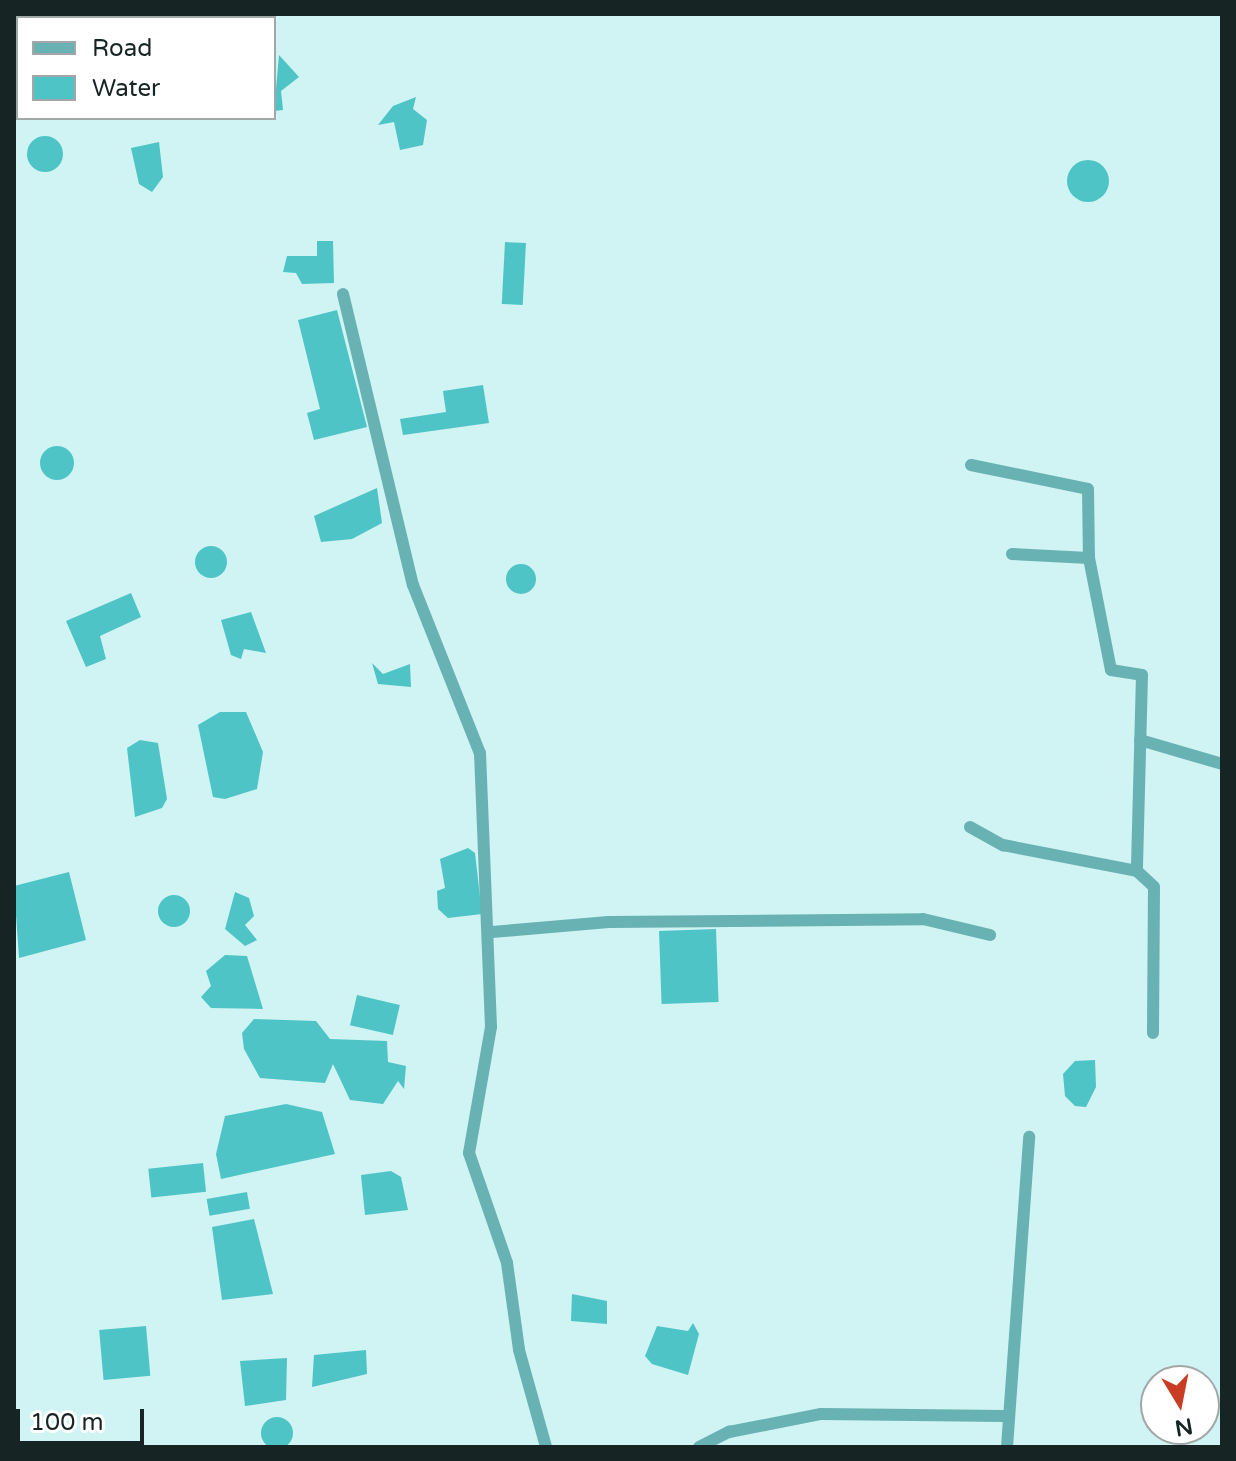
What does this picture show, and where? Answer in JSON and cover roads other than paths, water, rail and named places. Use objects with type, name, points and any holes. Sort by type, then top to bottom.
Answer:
[{"type":"street","points":[[343,294],[413,585],[453,699],[480,753],[492,932],[491,1027],[469,1153],[507,1263],[519,1350],[546,1447]]},
{"type":"street","points":[[971,465],[1088,489],[1089,558],[1111,670],[1142,675],[1137,871]]},
{"type":"street","points":[[1012,554],[1089,558]]},
{"type":"street","points":[[1140,740],[1222,764]]},
{"type":"street","points":[[970,827],[1003,845],[1137,871],[1154,887],[1157,907],[1153,1033]]},
{"type":"street","points":[[492,932],[609,922],[923,919],[990,935]]},
{"type":"street","points":[[1007,1447],[1004,1416],[1029,1137]]},
{"type":"street","points":[[699,1447],[729,1432],[821,1414],[1004,1416]]},
{"type":"water","points":[[279,55],[299,77],[281,91],[283,110],[276,111]]},
{"type":"water","points":[[416,97],[413,109],[427,120],[423,145],[400,150],[394,122],[378,125],[393,106]]},
{"type":"water","points":[[45,136],[58,141],[63,154],[58,167],[45,172],[32,167],[27,154],[32,141]]},
{"type":"water","points":[[159,142],[163,177],[152,192],[139,184],[131,148]]},
{"type":"water","points":[[1088,160],[1103,166],[1109,181],[1103,196],[1088,202],[1073,196],[1067,181],[1073,166]]},
{"type":"water","points":[[317,241],[333,241],[334,283],[302,284],[296,273],[283,272],[287,256],[317,256]]},
{"type":"water","points":[[505,242],[526,243],[523,305],[502,304]]},
{"type":"water","points":[[337,310],[367,427],[314,440],[307,413],[320,409],[298,320]]},
{"type":"water","points":[[483,385],[489,423],[403,435],[400,419],[446,412],[443,391]]},
{"type":"water","points":[[57,446],[69,451],[74,463],[69,475],[57,480],[45,475],[40,463],[45,451]]},
{"type":"water","points":[[377,488],[382,523],[352,539],[321,542],[314,516]]},
{"type":"water","points":[[211,546],[222,551],[227,562],[222,573],[211,578],[200,573],[195,562],[200,551]]},
{"type":"water","points":[[521,564],[532,568],[536,579],[532,590],[521,594],[510,590],[506,579],[510,568]]},
{"type":"water","points":[[131,593],[141,617],[100,636],[106,659],[86,667],[66,621]]},
{"type":"water","points":[[251,612],[266,653],[244,649],[241,659],[231,655],[221,620]]},
{"type":"water","points":[[372,663],[383,674],[410,664],[411,687],[378,684]]},
{"type":"water","points":[[220,712],[246,712],[263,752],[257,789],[225,799],[213,797],[198,725]]},
{"type":"water","points":[[140,740],[158,743],[167,799],[162,808],[135,817],[127,748]]},
{"type":"water","points":[[468,848],[475,853],[482,914],[448,918],[438,909],[437,891],[445,888],[440,859]]},
{"type":"water","points":[[69,872],[86,940],[19,958],[14,886]]},
{"type":"water","points":[[235,892],[249,898],[254,916],[245,925],[257,940],[245,946],[225,929]]},
{"type":"water","points":[[174,895],[185,900],[190,911],[185,922],[174,927],[163,922],[158,911],[163,900]]},
{"type":"water","points":[[716,929],[719,1002],[662,1004],[659,931]]},
{"type":"water","points":[[225,955],[247,956],[263,1009],[211,1008],[201,997],[211,986],[206,971]]},
{"type":"water","points":[[357,995],[400,1005],[393,1035],[350,1025]]},
{"type":"water","points":[[254,1019],[316,1021],[330,1039],[387,1041],[388,1062],[406,1066],[404,1089],[398,1081],[383,1104],[350,1100],[333,1064],[325,1083],[260,1078],[244,1049],[242,1033]]},
{"type":"water","points":[[1095,1060],[1096,1087],[1086,1107],[1075,1106],[1065,1096],[1063,1074],[1075,1061]]},
{"type":"water","points":[[286,1104],[322,1112],[335,1154],[221,1179],[216,1154],[225,1116]]},
{"type":"water","points":[[203,1163],[206,1192],[151,1198],[148,1169]]},
{"type":"water","points":[[391,1171],[401,1177],[408,1210],[365,1215],[361,1175]]},
{"type":"water","points":[[247,1192],[250,1209],[210,1216],[207,1199]]},
{"type":"water","points":[[254,1219],[273,1294],[222,1300],[212,1227]]},
{"type":"water","points":[[572,1294],[607,1301],[607,1324],[571,1321]]},
{"type":"water","points":[[693,1323],[699,1334],[688,1375],[652,1364],[645,1356],[657,1326],[688,1331]]},
{"type":"water","points":[[146,1326],[150,1376],[104,1380],[99,1330]]},
{"type":"water","points":[[366,1350],[367,1374],[312,1387],[314,1355]]},
{"type":"water","points":[[287,1358],[286,1400],[245,1406],[240,1361]]},
{"type":"water","points":[[277,1417],[288,1422],[293,1433],[288,1444],[277,1449],[266,1444],[261,1433],[266,1422]]}]
